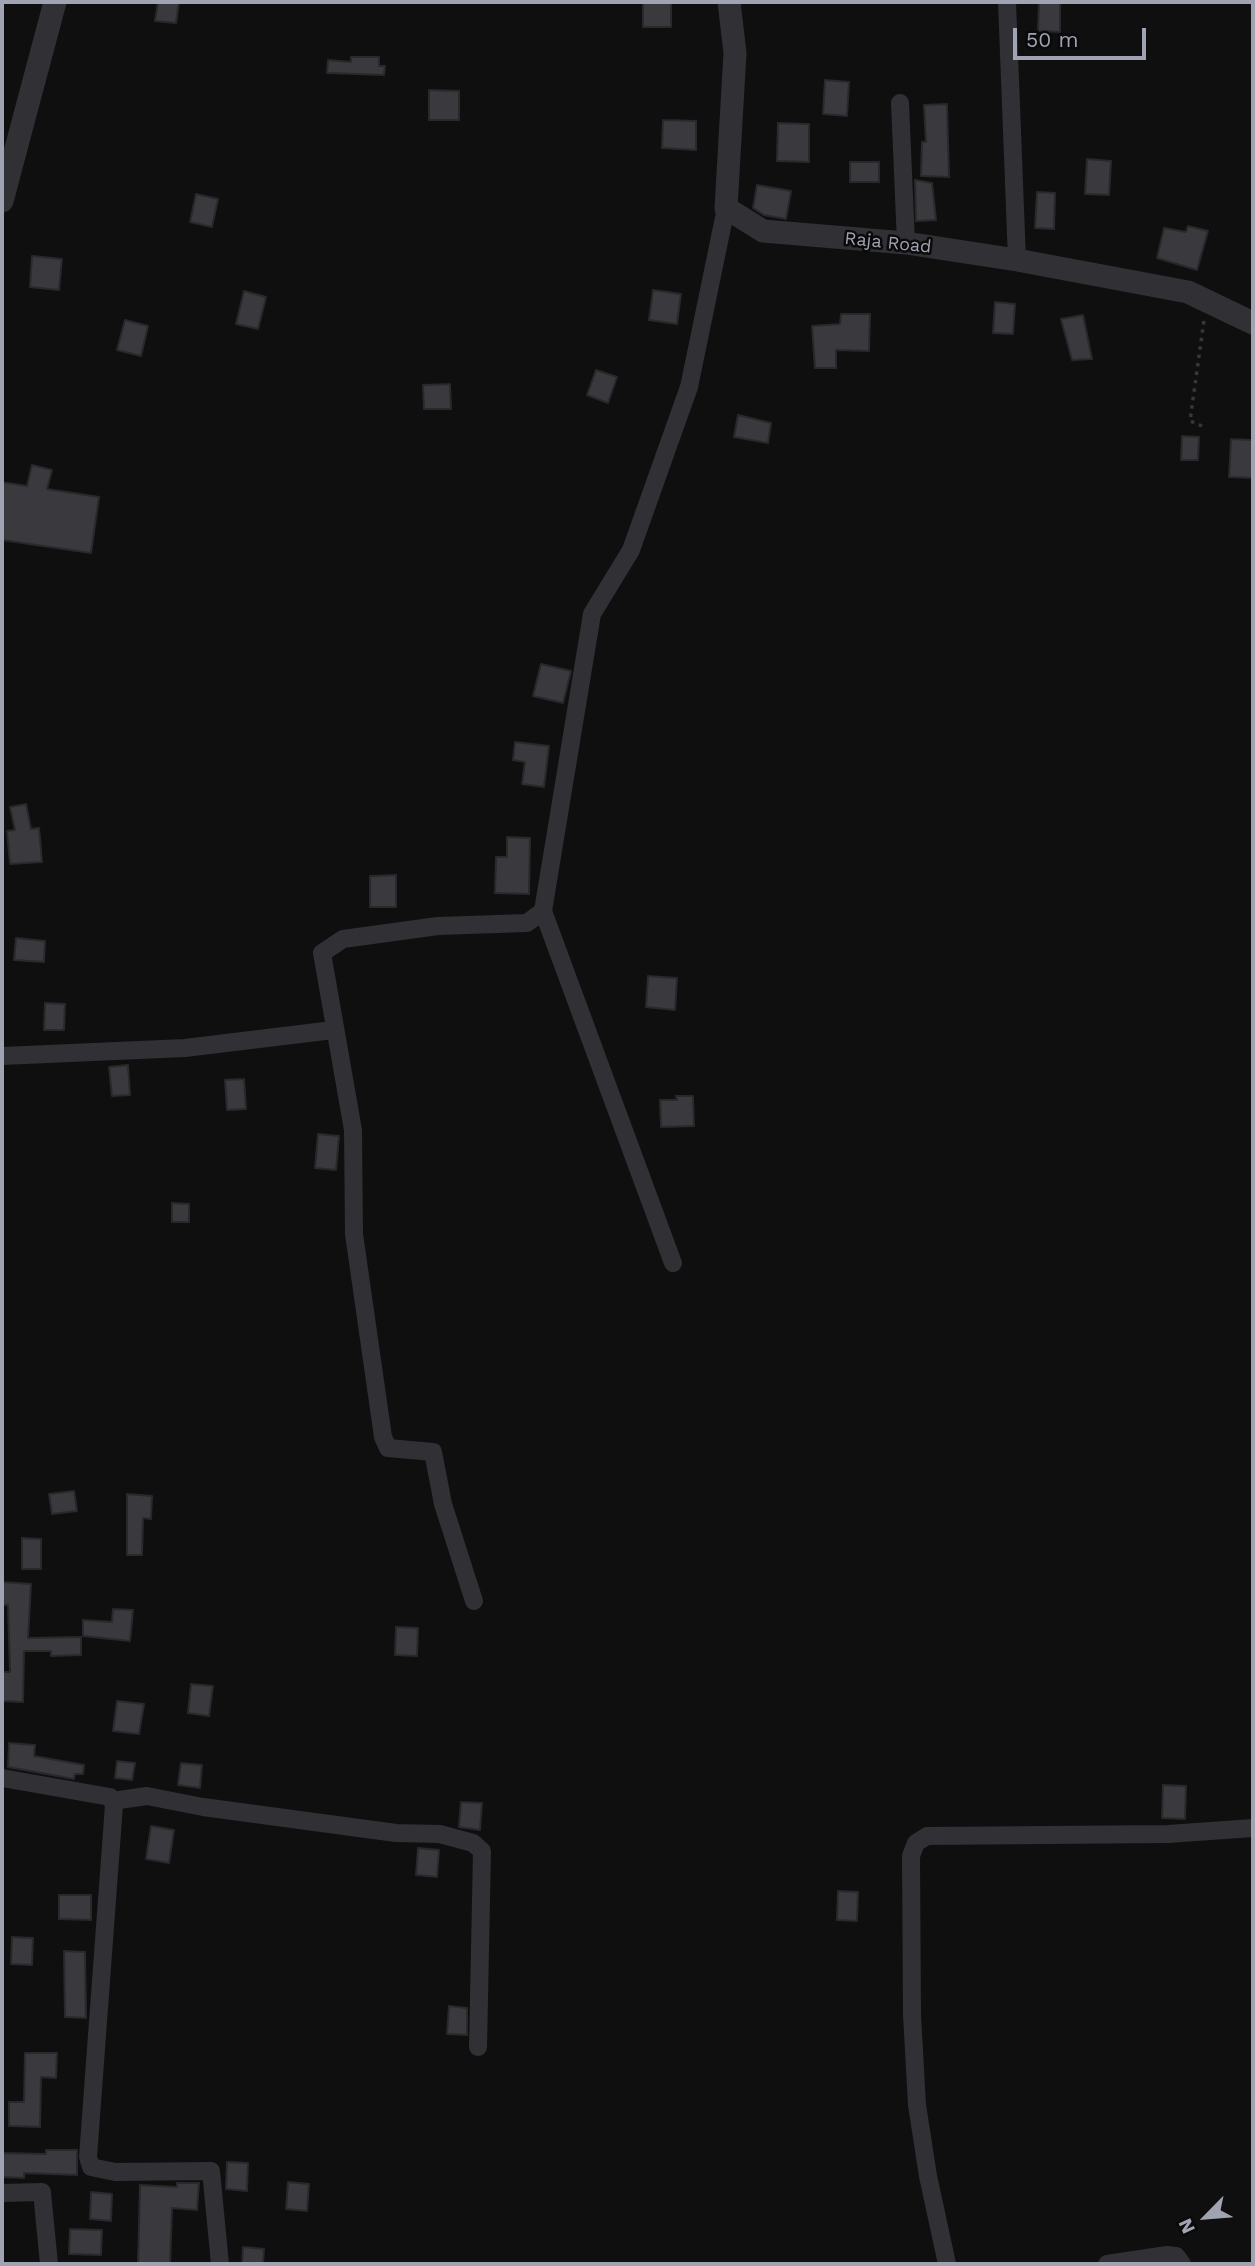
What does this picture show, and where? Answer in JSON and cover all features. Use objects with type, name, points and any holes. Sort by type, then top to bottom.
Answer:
[{"type":"street","points":[[2,201],[55,2]]},
{"type":"street","points":[[673,1263],[543,911],[592,614],[631,550],[689,387],[726,208],[735,53],[729,2]]},
{"type":"street","points":[[1007,2],[1017,260]]},
{"type":"street","points":[[900,103],[906,243]]},
{"type":"street","name":"Raja Road","points":[[726,208],[763,231],[906,243],[1017,260],[1188,292],[1253,318]]},
{"type":"street","points":[[474,1601],[443,1504],[433,1452],[388,1448],[383,1437],[354,1234],[353,1130],[322,953],[343,939],[438,926],[527,922],[543,911]]},
{"type":"street","points":[[2,1056],[185,1048],[334,1030]]},
{"type":"street","points":[[2,1778],[110,1797],[112,1801],[88,2157],[91,2167],[115,2172],[211,2171],[220,2264]]},
{"type":"street","points":[[112,1801],[147,1796],[203,1807],[396,1833],[440,1834],[473,1843],[482,1851],[478,2048]]},
{"type":"street","points":[[947,2264],[928,2176],[917,2105],[912,2015],[911,1856],[916,1843],[927,1836],[1168,1834],[1253,1828]]},
{"type":"street","points":[[2,2193],[42,2192],[49,2264]]},
{"type":"street","points":[[1107,2264],[1167,2255],[1176,2256],[1182,2264]]},
{"type":"path","points":[[1202,426],[1190,421],[1206,301]]},
{"type":"building","points":[[158,2],[179,2],[176,23],[155,21]]},
{"type":"building","points":[[643,2],[671,2],[671,27],[643,27]]},
{"type":"building","points":[[1039,2],[1060,2],[1060,32],[1038,31]]},
{"type":"building","points":[[351,57],[379,57],[379,66],[385,66],[384,75],[327,73],[328,60],[351,62]]},
{"type":"building","points":[[825,80],[849,82],[847,116],[823,114]]},
{"type":"building","points":[[429,90],[459,91],[459,120],[429,120]]},
{"type":"building","points":[[947,104],[949,177],[921,176],[922,142],[926,142],[924,105]]},
{"type":"building","points":[[663,120],[696,121],[696,150],[662,148]]},
{"type":"building","points":[[778,123],[809,124],[809,162],[777,161]]},
{"type":"building","points":[[1087,159],[1111,161],[1109,195],[1085,194]]},
{"type":"building","points":[[850,162],[879,162],[879,182],[850,182]]},
{"type":"building","points":[[915,180],[932,183],[936,220],[916,221]]},
{"type":"building","points":[[757,185],[791,191],[786,219],[764,215],[753,208]]},
{"type":"building","points":[[1037,192],[1055,193],[1054,229],[1035,228]]},
{"type":"building","points":[[196,194],[218,199],[212,227],[190,222]]},
{"type":"building","points":[[1188,226],[1208,231],[1197,270],[1157,258],[1164,228],[1186,232]]},
{"type":"building","points":[[32,256],[62,259],[59,290],[30,287]]},
{"type":"building","points":[[653,290],[681,294],[677,324],[649,320]]},
{"type":"building","points":[[244,291],[266,297],[258,329],[236,324]]},
{"type":"building","points":[[995,302],[1015,304],[1013,334],[993,333]]},
{"type":"building","points":[[841,314],[870,314],[869,351],[836,350],[836,368],[815,368],[812,326],[840,324]]},
{"type":"building","points":[[1083,315],[1092,359],[1072,360],[1061,319]]},
{"type":"building","points":[[125,320],[148,326],[141,356],[117,350]]},
{"type":"building","points":[[596,370],[617,377],[608,403],[587,395]]},
{"type":"building","points":[[450,384],[451,409],[424,409],[423,385]]},
{"type":"building","points":[[738,415],[771,423],[768,443],[734,437]]},
{"type":"building","points":[[1182,436],[1199,437],[1198,460],[1181,460]]},
{"type":"building","points":[[1231,439],[1253,440],[1253,478],[1229,477]]},
{"type":"building","points":[[32,465],[52,470],[47,489],[99,497],[91,553],[2,540],[2,482],[27,486]]},
{"type":"building","points":[[541,664],[571,671],[563,703],[533,696]]},
{"type":"building","points":[[515,742],[549,746],[544,787],[522,784],[525,762],[513,760]]},
{"type":"building","points":[[26,804],[31,829],[39,828],[42,862],[10,864],[7,831],[15,830],[10,807]]},
{"type":"building","points":[[507,837],[530,838],[529,894],[495,893],[496,857],[507,857]]},
{"type":"building","points":[[396,875],[396,907],[370,907],[370,876]]},
{"type":"building","points":[[16,938],[45,941],[44,962],[14,960]]},
{"type":"building","points":[[648,976],[677,978],[675,1010],[646,1007]]},
{"type":"building","points":[[45,1003],[65,1004],[64,1030],[44,1030]]},
{"type":"building","points":[[128,1065],[130,1095],[112,1096],[109,1067]]},
{"type":"building","points":[[244,1079],[246,1109],[227,1110],[225,1080]]},
{"type":"building","points":[[676,1096],[693,1096],[694,1126],[661,1127],[660,1100],[677,1100]]},
{"type":"building","points":[[318,1134],[339,1136],[336,1170],[315,1168]]},
{"type":"building","points":[[172,1203],[189,1204],[189,1222],[172,1222]]},
{"type":"building","points":[[74,1491],[77,1511],[52,1514],[49,1494]]},
{"type":"building","points":[[127,1494],[152,1496],[151,1519],[143,1518],[142,1555],[127,1555]]},
{"type":"building","points":[[22,1538],[41,1539],[41,1569],[22,1569]]},
{"type":"building","points":[[3,1582],[31,1584],[28,1638],[81,1637],[81,1655],[51,1656],[51,1651],[24,1651],[23,1702],[2,1701],[3,1672],[10,1672],[8,1605],[2,1605]]},
{"type":"building","points":[[113,1609],[133,1610],[130,1641],[83,1636],[83,1620],[112,1622]]},
{"type":"building","points":[[396,1627],[418,1628],[417,1656],[395,1655]]},
{"type":"building","points":[[191,1684],[213,1686],[209,1716],[188,1713]]},
{"type":"building","points":[[117,1701],[144,1704],[139,1734],[113,1731]]},
{"type":"building","points":[[9,1743],[35,1745],[34,1756],[84,1765],[83,1774],[75,1774],[74,1779],[8,1767]]},
{"type":"building","points":[[117,1761],[135,1763],[132,1780],[115,1778]]},
{"type":"building","points":[[181,1763],[202,1765],[200,1788],[178,1785]]},
{"type":"building","points":[[1163,1785],[1186,1786],[1185,1819],[1162,1818]]},
{"type":"building","points":[[461,1802],[482,1803],[480,1830],[459,1827]]},
{"type":"building","points":[[151,1826],[174,1830],[169,1863],[146,1859]]},
{"type":"building","points":[[418,1848],[439,1850],[437,1877],[416,1875]]},
{"type":"building","points":[[838,1891],[858,1892],[857,1921],[837,1920]]},
{"type":"building","points":[[59,1895],[91,1895],[91,1920],[59,1919]]},
{"type":"building","points":[[12,1937],[33,1938],[32,1965],[11,1964]]},
{"type":"building","points":[[64,1951],[85,1952],[86,2018],[65,2017]]},
{"type":"building","points":[[449,2006],[467,2008],[467,2035],[447,2034]]},
{"type":"building","points":[[25,2053],[57,2053],[56,2078],[41,2077],[40,2127],[9,2126],[9,2102],[24,2102]]},
{"type":"building","points":[[46,2150],[77,2150],[77,2175],[24,2173],[24,2178],[2,2177],[2,2153],[46,2154]]},
{"type":"building","points":[[227,2162],[248,2163],[247,2191],[226,2189]]},
{"type":"building","points":[[288,2182],[309,2184],[307,2211],[286,2209]]},
{"type":"building","points":[[177,2183],[199,2183],[197,2210],[172,2208],[170,2264],[138,2264],[140,2185],[177,2187]]},
{"type":"building","points":[[91,2192],[112,2194],[111,2221],[90,2219]]},
{"type":"building","points":[[70,2229],[102,2230],[101,2255],[69,2254]]},
{"type":"building","points":[[243,2247],[264,2249],[263,2264],[242,2264]]}]
